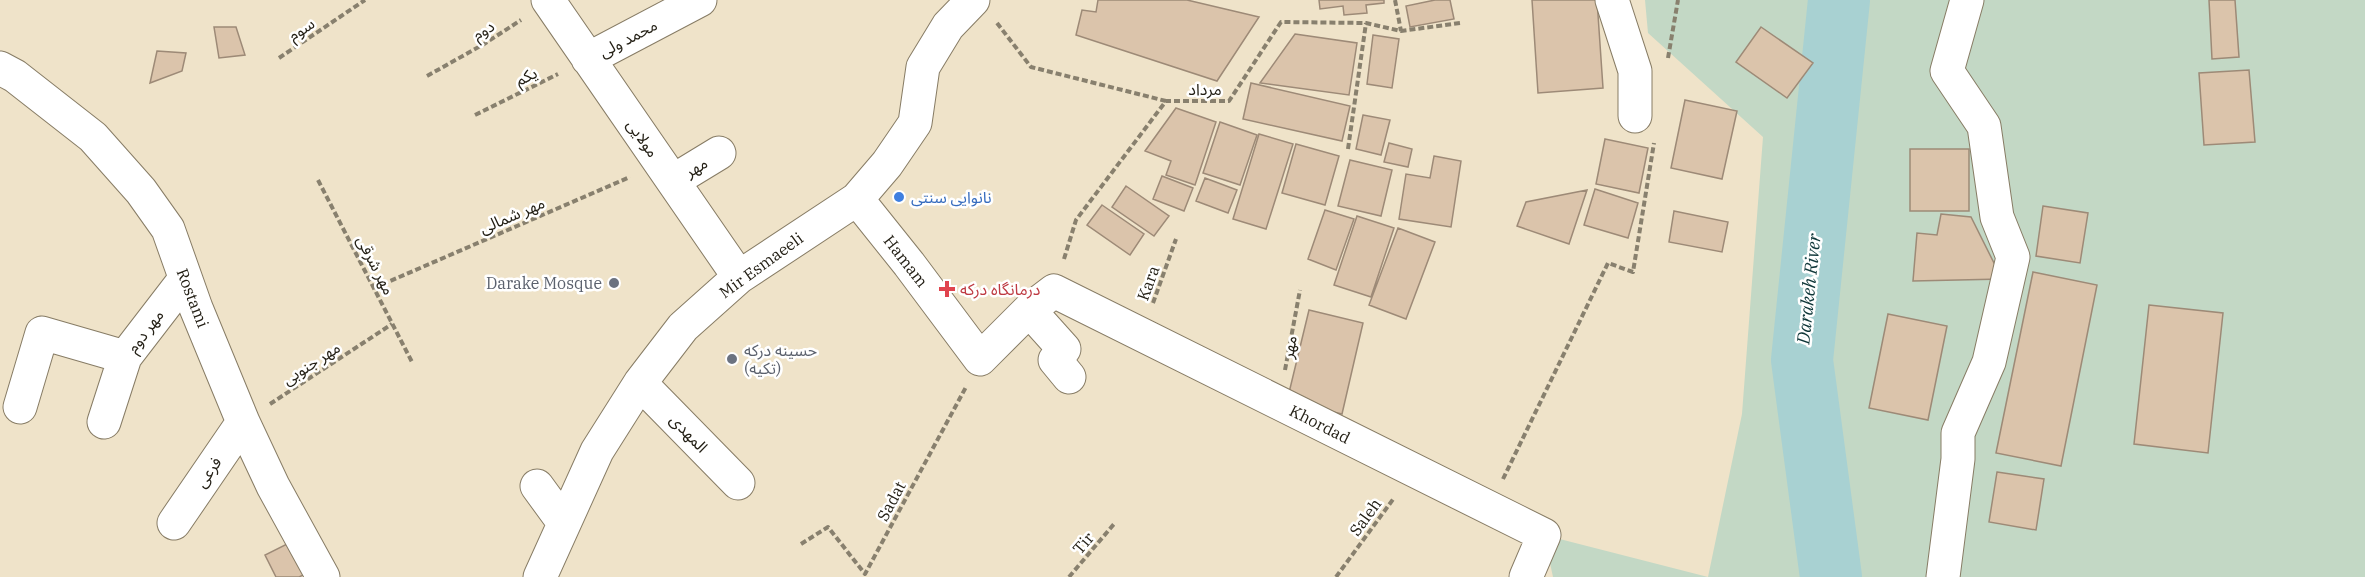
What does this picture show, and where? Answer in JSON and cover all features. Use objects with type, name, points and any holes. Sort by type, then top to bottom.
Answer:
[{"type":"street","name":"محمد ولی","points":[[588,59],[700,0]]},
{"type":"street","points":[[1612,0],[1635,71],[1645,126]]},
{"type":"street","points":[[1944,577],[1958,459],[1958,433],[1989,362],[2013,256],[1997,217],[1984,126],[1947,71],[1967,0]]},
{"type":"street","name":"مولایی","points":[[548,1],[739,277]]},
{"type":"street","name":"Mir Esmaeeli","points":[[540,577],[597,452],[640,383],[683,327],[739,277],[856,199],[887,164],[915,123],[923,67],[948,26],[983,8]]},
{"type":"street","name":"Rostami","points":[[0,68],[15,76],[93,137],[141,191],[168,229],[185,279],[243,422],[273,486],[323,577]]},
{"type":"street","name":"مهر","points":[[667,172],[719,153]]},
{"type":"street","name":"Hamam","points":[[856,199],[909,264],[980,359]]},
{"type":"street","name":"مهر دوم","points":[[104,422],[125,357],[185,279]]},
{"type":"street","points":[[980,359],[1042,301],[1064,349],[1055,360],[1069,377]]},
{"type":"street","name":"Khordad","points":[[1042,301],[1142,334],[1544,535],[1526,577]]},
{"type":"street","points":[[21,407],[42,333],[125,357]]},
{"type":"street","name":"المهدی","points":[[640,383],[738,483]]},
{"type":"street","name":"فرعی","points":[[174,523],[243,422]]},
{"type":"street","points":[[537,486],[564,523]]},
{"type":"path","name":"سوم","points":[[279,58],[365,0]]},
{"type":"path","points":[[1395,0],[1401,31]]},
{"type":"path","points":[[1667,68],[1678,0]]},
{"type":"path","name":"دوم","points":[[427,76],[484,44],[548,1]]},
{"type":"path","points":[[983,8],[1031,67],[1166,101]]},
{"type":"path","name":"مرداد","points":[[1042,301],[1076,220],[1166,101],[1229,101],[1281,22],[1366,23],[1401,31],[1460,23]]},
{"type":"path","points":[[1348,149],[1366,23]]},
{"type":"path","name":"یکم","points":[[475,115],[588,59]]},
{"type":"path","points":[[1490,508],[1608,262],[1633,272],[1645,126]]},
{"type":"path","name":"مهر شمالی","points":[[374,288],[667,172]]},
{"type":"path","name":"مهر شرقی","points":[[318,180],[412,362]]},
{"type":"path","name":"Kara","points":[[1142,334],[1176,239]]},
{"type":"path","name":"مهر","points":[[1279,403],[1300,290]]},
{"type":"path","name":"مهر جنوبی","points":[[243,422],[392,324]]},
{"type":"path","name":"Sadat","points":[[801,544],[828,527],[865,574],[980,359]]},
{"type":"path","name":"Saleh","points":[[1336,577],[1414,471]]},
{"type":"path","name":"Tir","points":[[1069,577],[1114,524]]},
{"type":"green space","points":[[1645,0],[2365,0],[2365,577],[1708,577],[1742,414],[1763,137],[1648,33]]},
{"type":"green space","points":[[1544,535],[1708,577],[1553,577]]},
{"type":"building","points":[[1098,0],[1187,0],[1259,17],[1217,81],[1076,35],[1082,10],[1096,12]]},
{"type":"building","points":[[1319,0],[1384,0],[1384,3],[1366,5],[1367,13],[1344,15],[1343,6],[1320,9]]},
{"type":"building","points":[[1435,0],[1450,0],[1454,19],[1410,27],[1406,6]]},
{"type":"building","points":[[1532,0],[1597,0],[1603,88],[1538,93]]},
{"type":"building","points":[[2209,0],[2235,0],[2239,57],[2212,59]]},
{"type":"building","points":[[214,27],[236,27],[245,55],[219,58]]},
{"type":"building","points":[[1761,27],[1813,63],[1787,98],[1736,62]]},
{"type":"building","points":[[1295,34],[1357,43],[1349,95],[1260,83]]},
{"type":"building","points":[[1373,35],[1399,39],[1392,88],[1367,84]]},
{"type":"building","points":[[157,51],[186,53],[182,71],[150,83]]},
{"type":"building","points":[[2249,70],[2255,142],[2204,145],[2199,73]]},
{"type":"building","points":[[1251,83],[1350,106],[1342,141],[1243,119]]},
{"type":"building","points":[[1685,100],[1737,111],[1722,179],[1671,168]]},
{"type":"building","points":[[1176,108],[1216,122],[1195,185],[1166,175],[1171,161],[1145,151]]},
{"type":"building","points":[[1363,115],[1390,120],[1381,155],[1356,149]]},
{"type":"building","points":[[1220,122],[1257,135],[1240,185],[1203,173]]},
{"type":"building","points":[[1259,134],[1293,144],[1266,229],[1233,219]]},
{"type":"building","points":[[1605,139],[1648,148],[1639,193],[1596,184]]},
{"type":"building","points":[[1389,143],[1412,149],[1408,167],[1384,162]]},
{"type":"building","points":[[1296,144],[1339,156],[1325,205],[1282,193]]},
{"type":"building","points":[[1910,149],[1969,149],[1969,211],[1910,211]]},
{"type":"building","points":[[1434,156],[1461,161],[1451,227],[1399,219],[1406,174],[1430,178]]},
{"type":"building","points":[[1350,160],[1392,170],[1381,216],[1338,206]]},
{"type":"building","points":[[1162,176],[1193,188],[1184,211],[1153,199]]},
{"type":"building","points":[[1205,178],[1237,190],[1228,213],[1196,201]]},
{"type":"building","points":[[1126,186],[1169,216],[1154,236],[1112,207]]},
{"type":"building","points":[[1595,189],[1638,203],[1628,238],[1584,225]]},
{"type":"building","points":[[1587,190],[1569,244],[1517,226],[1526,202]]},
{"type":"building","points":[[1102,205],[1144,234],[1130,255],[1087,225]]},
{"type":"building","points":[[2043,206],[2088,213],[2080,263],[2036,256]]},
{"type":"building","points":[[1325,210],[1354,219],[1336,270],[1308,259]]},
{"type":"building","points":[[1674,211],[1728,222],[1722,252],[1669,242]]},
{"type":"building","points":[[1941,214],[1971,217],[2002,279],[1913,281],[1917,233],[1937,235]]},
{"type":"building","points":[[1357,216],[1394,228],[1371,297],[1334,285]]},
{"type":"building","points":[[1398,228],[1435,242],[1406,319],[1369,305]]},
{"type":"building","points":[[2033,272],[2097,285],[2061,466],[1996,453]]},
{"type":"building","points":[[2149,305],[2223,313],[2208,453],[2134,444]]},
{"type":"building","points":[[1309,310],[1363,323],[1342,414],[1287,401]]},
{"type":"building","points":[[1888,314],[1947,326],[1928,420],[1869,408]]},
{"type":"building","points":[[1997,472],[2044,479],[2036,530],[1989,522]]},
{"type":"building","points":[[297,539],[312,571],[299,577],[276,577],[265,555]]},
{"type":"waterway","name":"Darakeh River","points":[[1831,577],[1802,360],[1839,0]]},
{"type":"place","name":"نانوایی سنتی","points":[[899,197]]},
{"type":"place","name":"Darake Mosque","points":[[614,283]]},
{"type":"place","name":"درمانگاه درکه","points":[[947,289]]},
{"type":"place","name":"حسینه درکه (تکیه)","points":[[732,359]]}]
